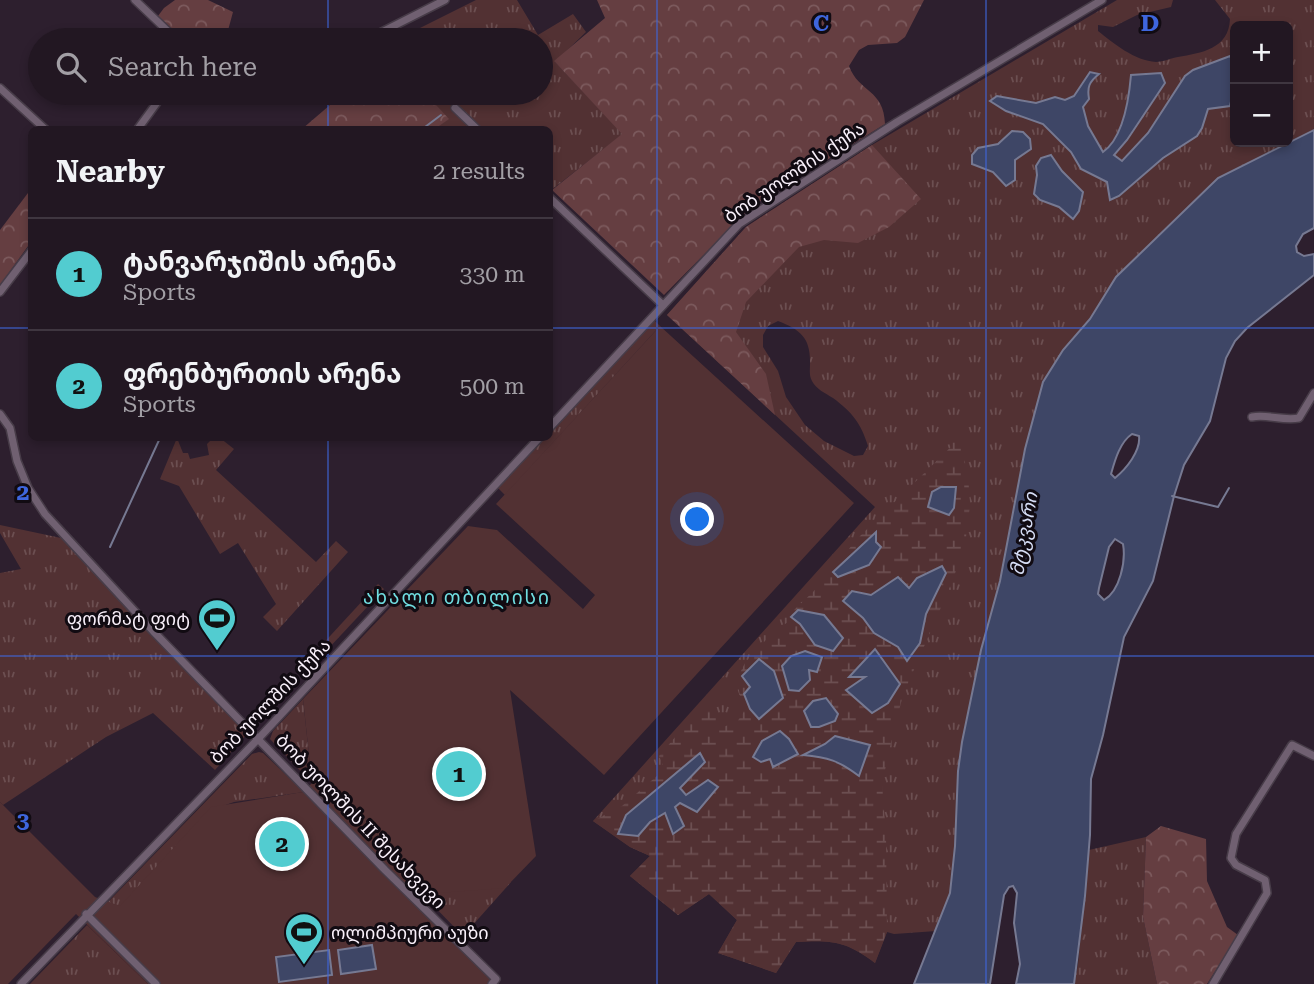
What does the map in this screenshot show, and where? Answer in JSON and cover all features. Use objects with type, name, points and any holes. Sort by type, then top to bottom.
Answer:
[{"type":"street","points":[[135,0],[164,28]]},
{"type":"street","points":[[390,28],[445,0]]},
{"type":"street","name":"ბობ უოლშის ქუჩა","points":[[553,424],[738,224],[897,122],[1102,0]]},
{"type":"street","points":[[0,88],[42,126]]},
{"type":"street","points":[[140,126],[155,105]]},
{"type":"street","points":[[455,108],[474,126]]},
{"type":"street","points":[[553,201],[663,305]]},
{"type":"street","points":[[0,292],[28,255]]},
{"type":"street","points":[[1252,417],[1262,415],[1287,420],[1298,418],[1314,393]]},
{"type":"street","points":[[0,414],[10,428],[17,461],[28,488],[45,514],[153,631],[259,738]]},
{"type":"street","name":"ბობ უოლშის ქუჩა","points":[[21,984],[259,738],[536,441]]},
{"type":"street","name":"ბობ უოლშის II შესახვევი","points":[[259,738],[401,887],[496,979],[492,984]]},
{"type":"street","points":[[1213,984],[1267,893],[1265,880],[1236,865],[1231,858],[1236,834],[1292,745],[1314,757]]},
{"type":"street","points":[[86,914],[156,984]]},
{"type":"green space","points":[[175,0],[208,0],[233,12],[229,28],[171,28],[158,16]]},
{"type":"green space","points":[[476,0],[517,0],[534,28],[420,28]]},
{"type":"green space","points":[[597,0],[924,0],[905,37],[897,43],[868,45],[859,50],[849,66],[859,82],[876,97],[884,113],[885,124],[751,207],[664,295],[553,191],[622,134],[554,61],[605,18]]},
{"type":"green space","points":[[1117,0],[1173,0],[1171,7],[1137,15],[1113,27],[1098,25],[1098,31],[1125,51],[1156,62],[1204,51],[1225,37],[1230,19],[1215,0],[1314,0],[1314,130],[1293,140],[1293,21],[1230,21],[1230,147],[1280,147],[1218,178],[1116,277],[1090,319],[1063,350],[1043,382],[1025,449],[1000,581],[981,650],[962,742],[950,893],[936,931],[894,934],[887,932],[875,963],[847,946],[819,941],[796,942],[776,973],[718,953],[737,920],[709,894],[678,915],[630,876],[650,856],[630,847],[593,821],[875,507],[667,315],[746,227],[872,145]],"holes":[[[778,321],[803,336],[809,348],[812,381],[818,389],[846,408],[862,431],[868,446],[863,455],[854,456],[824,441],[805,425],[786,397],[778,371],[763,347],[763,335],[768,326]]]},
{"type":"green space","points":[[573,14],[586,32],[555,62],[623,134],[553,189],[553,126],[439,126],[448,119],[436,105],[553,105],[553,28],[550,28]]},
{"type":"green space","points":[[330,105],[436,105],[449,119],[439,126],[306,126]]},
{"type":"green space","points":[[872,145],[921,199],[889,227],[858,243],[824,240],[799,247],[746,302],[736,332],[766,374],[775,415],[667,315],[746,227]]},
{"type":"green space","points":[[28,193],[28,246],[0,285],[0,230]]},
{"type":"green space","points":[[654,320],[660,326],[505,495],[498,488],[542,441],[553,441],[553,429]]},
{"type":"green space","points":[[660,326],[854,503],[604,775],[510,690],[536,856],[505,888],[424,894],[422,900],[491,971],[497,984],[148,984],[76,914],[8,984],[0,984],[0,802],[95,897],[120,906],[211,807],[303,792],[312,783],[303,699],[468,526],[497,530],[583,609],[595,595],[496,504]]},
{"type":"green space","points":[[959,439],[968,474],[970,505],[965,545],[952,582],[903,695],[882,784],[886,834],[887,932],[875,963],[847,946],[819,941],[796,942],[776,973],[718,953],[737,920],[709,894],[678,915],[630,876],[650,856],[630,847],[593,821],[622,806],[665,769],[659,756],[683,728],[709,709],[723,727],[737,722],[743,713],[737,679],[745,663],[773,632],[788,622],[794,610],[813,592],[858,538]],"holes":[[[946,573],[926,614],[920,643],[907,660],[898,647],[874,633],[863,618],[844,601],[852,591],[871,595],[908,588],[917,578]],[[800,624],[843,638],[833,651],[815,645]],[[862,664],[889,671],[900,684],[862,706],[847,690],[866,676],[850,676]],[[835,737],[859,776],[833,761],[804,754]],[[700,753],[705,762],[679,787],[686,796],[675,808],[674,833],[665,813],[650,822],[661,785]]]},
{"type":"green space","points":[[176,441],[183,453],[188,453],[190,459],[209,455],[207,444],[210,441],[224,441],[234,449],[216,470],[316,562],[336,541],[348,552],[277,631],[263,617],[276,604],[238,543],[220,554],[179,486],[160,479]]},
{"type":"green space","points":[[0,525],[61,538],[248,733],[215,770],[153,713],[106,737],[3,805],[0,802],[0,573],[21,569],[0,533]]},
{"type":"green space","points":[[378,584],[384,589],[312,666],[307,661]]},
{"type":"green space","points":[[303,699],[312,783],[270,739],[273,731]]},
{"type":"green space","points":[[259,752],[304,792],[234,802],[217,808],[129,911],[108,902],[252,754]]},
{"type":"green space","points":[[1161,826],[1206,839],[1207,881],[1227,927],[1238,935],[1207,984],[1157,984],[1143,917],[1146,837]]},
{"type":"green space","points":[[1146,837],[1143,917],[1157,984],[1074,984],[1089,850]]},
{"type":"green space","points":[[511,882],[463,936],[425,897],[424,889]]},
{"type":"green space","points":[[87,925],[148,984],[30,984]]},
{"type":"water","points":[[1230,56],[1230,106],[1208,109],[1197,136],[1163,158],[1119,196],[1110,200],[1107,182],[1081,169],[1071,152],[1043,124],[1006,111],[990,101],[997,96],[1036,103],[1055,97],[1065,100],[1074,96],[1090,72],[1099,74],[1090,85],[1089,99],[1083,107],[1088,126],[1103,152],[1110,146],[1120,128],[1127,106],[1131,75],[1161,73],[1165,83],[1114,155],[1122,161],[1148,133],[1185,76],[1193,70]]},
{"type":"water","name":"მტკვარი","points":[[1314,130],[1314,228],[1303,234],[1296,246],[1297,252],[1304,256],[1314,254],[1314,275],[1247,328],[1235,341],[1226,358],[1210,421],[1184,465],[1153,581],[1124,637],[1091,779],[1085,896],[1074,984],[1016,984],[1020,964],[1014,923],[1017,893],[1013,886],[1009,887],[1004,895],[990,984],[914,984],[950,893],[962,742],[981,650],[1000,581],[1025,449],[1043,382],[1063,350],[1090,319],[1116,277],[1218,178],[1280,147],[1293,147],[1293,140]],"holes":[[[1132,434],[1139,436],[1135,454],[1115,478],[1111,474],[1121,446]],[[1115,539],[1123,544],[1123,567],[1118,583],[1104,600],[1098,594],[1109,547]]]},
{"type":"water","points":[[1012,131],[1023,132],[1030,139],[1031,149],[1015,160],[1015,180],[1006,186],[993,172],[972,164],[972,155],[978,148],[998,144]]},
{"type":"water","points":[[1051,155],[1062,171],[1083,192],[1079,211],[1073,219],[1059,207],[1040,200],[1034,194],[1036,166],[1041,158]]},
{"type":"water","points":[[941,487],[956,487],[954,508],[949,515],[928,507],[932,492]]},
{"type":"water","points":[[876,532],[876,542],[881,547],[869,565],[838,577],[833,572]]},
{"type":"water","points":[[942,566],[946,573],[926,614],[920,643],[907,661],[898,647],[874,633],[863,618],[843,601],[852,591],[871,595],[898,577],[909,588],[917,578]]},
{"type":"water","points":[[798,610],[824,615],[843,638],[833,651],[815,645],[800,624],[791,617]]},
{"type":"water","points":[[875,649],[900,684],[888,703],[872,713],[846,690],[865,677],[849,677]]},
{"type":"water","points":[[805,651],[822,657],[817,672],[809,670],[810,680],[799,691],[789,690],[782,666],[791,656]]},
{"type":"water","points":[[759,659],[774,671],[783,698],[759,719],[750,709],[744,694],[750,687],[742,676]]},
{"type":"water","points":[[826,698],[838,714],[835,721],[811,727],[804,711],[813,701]]},
{"type":"water","points":[[780,731],[789,739],[798,754],[773,767],[770,759],[761,762],[753,757],[762,741]]},
{"type":"water","points":[[835,736],[870,745],[859,776],[833,761],[803,755]]},
{"type":"water","points":[[700,753],[705,762],[680,788],[686,795],[708,780],[718,787],[697,812],[680,803],[675,807],[684,826],[673,834],[665,813],[650,822],[638,836],[618,834],[626,815]]},
{"type":"water","points":[[372,945],[376,969],[341,974],[338,950]]},
{"type":"water","name":"ოლიმპიური აუზი","points":[[329,950],[332,975],[279,982],[276,957]]},
{"type":"waterway","points":[[426,126],[441,115]]},
{"type":"waterway","points":[[110,547],[159,441]]},
{"type":"waterway","points":[[1172,496],[1218,507],[1229,488]]},
{"type":"place","name":"ფორმატ ფიტ","points":[[217,652]]},
{"type":"place","name":"ტანვარჯიშის არენა","points":[[459,774]]},
{"type":"place","name":"ფრენბურთის არენა","points":[[282,844]]},
{"type":"place","name":"ოლიმპიური აუზი","points":[[304,966]]},
{"type":"district","name":"ახალი თბილისი","points":[[457,597]]}]
